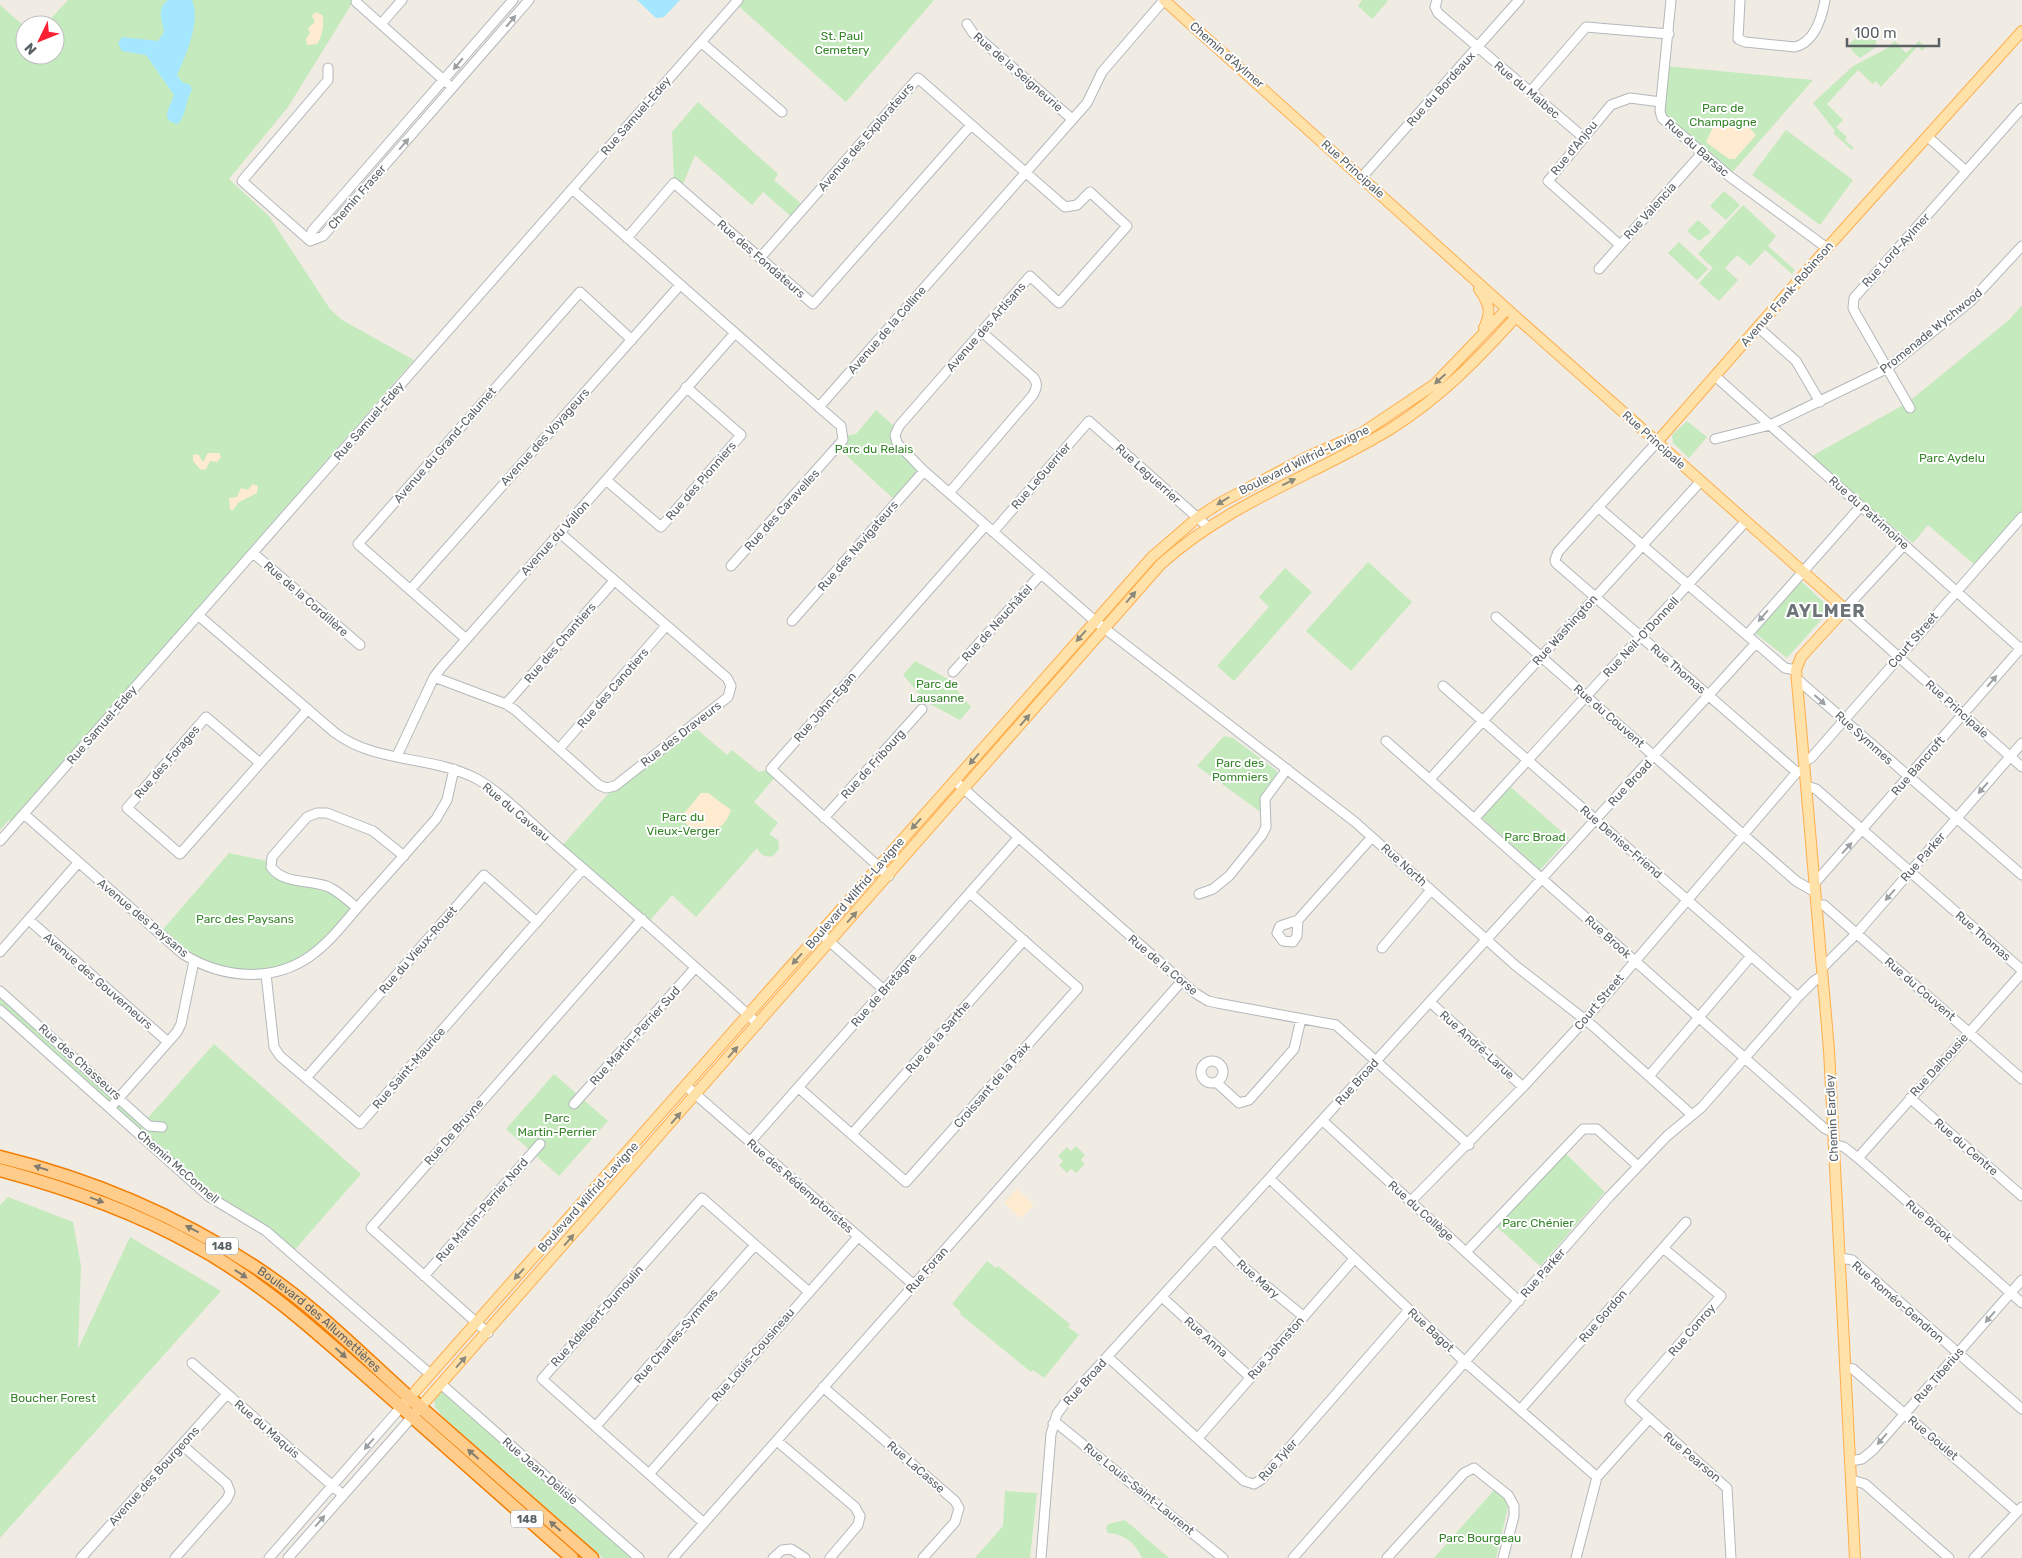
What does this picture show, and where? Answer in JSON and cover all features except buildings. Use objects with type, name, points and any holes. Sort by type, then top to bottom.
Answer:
[{"type":"highway","name":"Boulevard des Allumettières","points":[[0,1157],[67,1175],[104,1188],[200,1233],[263,1272],[299,1300],[572,1558]]},
{"type":"highway","name":"Boulevard des Allumettières","points":[[0,1170],[99,1201],[130,1213],[194,1245],[249,1279],[280,1302],[405,1402]]},
{"type":"highway","name":"Boulevard des Allumettières","points":[[416,1412],[592,1558]]},
{"type":"main road","name":"Chemin d'Aylmer","points":[[1164,0],[1289,110]]},
{"type":"main road","name":"Avenue Frank-Robinson","points":[[1657,442],[1827,248],[2022,31]]},
{"type":"main road","name":"Rue Principale","points":[[1289,110],[1516,317],[1844,608]]},
{"type":"main road","points":[[1464,269],[1488,302],[1490,310],[1486,323],[1474,343]]},
{"type":"main road","name":"Boulevard Wilfrid-Lavigne","points":[[405,1402],[1152,557],[1197,518],[1247,488],[1372,427],[1435,384],[1507,308]]},
{"type":"main road","name":"Boulevard Wilfrid-Lavigne","points":[[416,1412],[488,1333],[1161,564],[1208,527],[1238,508],[1367,442],[1412,414],[1463,374],[1516,317]]},
{"type":"main road","points":[[1797,675],[1801,657],[1844,608]]},
{"type":"main road","name":"Chemin Eardley","points":[[1797,675],[1802,768],[1806,786],[1829,1050],[1832,1132],[1847,1368],[1855,1558]]},
{"type":"street","points":[[381,24],[402,0]]},
{"type":"street","name":"Chemin Fraser","points":[[310,241],[312,231],[513,0]]},
{"type":"street","name":"Chemin Fraser","points":[[310,241],[323,236],[529,0]]},
{"type":"street","name":"Rue Samuel-Edey","points":[[0,841],[738,0]]},
{"type":"street","name":"Avenue de la Colline","points":[[819,407],[1087,103],[1102,72],[1164,0]]},
{"type":"street","name":"Rue du Malbec","points":[[1437,0],[1434,7],[1438,13],[1583,137]]},
{"type":"street","name":"Rue du Bordeaux","points":[[1362,177],[1520,0]]},
{"type":"street","name":"Rue du Barsac","points":[[1671,0],[1661,102],[1662,118],[1729,176],[1827,248]]},
{"type":"street","points":[[1740,0],[1738,38],[1745,42],[1795,46],[1802,44],[1818,27],[1825,0]]},
{"type":"street","points":[[356,2],[453,88]]},
{"type":"street","name":"Rue de la Seigneurie","points":[[967,24],[972,33],[1072,119]]},
{"type":"street","points":[[1530,92],[1586,27],[1669,34]]},
{"type":"street","points":[[701,42],[782,112]]},
{"type":"street","points":[[310,241],[242,181],[328,80],[328,68]]},
{"type":"street","name":"Avenue des Explorateurs","points":[[760,258],[918,78],[1025,173]]},
{"type":"street","name":"Rue d'Anjou","points":[[1620,245],[1548,181],[1606,109],[1618,101],[1637,98],[1661,102]]},
{"type":"street","name":"Rue Lord-Aylmer","points":[[1910,408],[1886,369],[1853,308],[1854,298],[2022,108]]},
{"type":"street","name":"Rue des Fondateurs","points":[[627,238],[674,183],[813,304],[971,125]]},
{"type":"street","points":[[1928,137],[1966,171]]},
{"type":"street","name":"Rue Valencia","points":[[1599,269],[1702,153]]},
{"type":"street","name":"Avenue des Artisans","points":[[949,493],[897,443],[895,432],[1030,276],[1058,303],[1127,226],[1090,192],[1077,205],[1065,207],[1025,173]]},
{"type":"street","points":[[572,189],[819,407]]},
{"type":"street","name":"Promenade Wychwood","points":[[1716,439],[1770,425],[1886,369],[1971,301],[2022,246]]},
{"type":"street","name":"Avenue des Voyageurs","points":[[410,590],[680,285]]},
{"type":"street","name":"Avenue du Grand-Calumet","points":[[465,638],[358,544],[580,292],[632,340]]},
{"type":"street","points":[[1758,327],[1796,361],[1820,402]]},
{"type":"street","points":[[982,332],[1033,377],[1036,382],[1036,388],[1033,395],[949,493],[1040,574],[1105,628]]},
{"type":"street","name":"Avenue du Vallon","points":[[397,756],[434,677],[465,638],[560,533],[735,333]]},
{"type":"street","name":"Rue du Patrimoine","points":[[1715,376],[2021,649]]},
{"type":"street","name":"Rue des Pionniers","points":[[606,480],[661,527],[741,435],[686,387]]},
{"type":"street","name":"Rue des Caravelles","points":[[731,566],[843,440],[841,426],[819,407]]},
{"type":"street","name":"Rue Leguerrier","points":[[1089,422],[1208,527]]},
{"type":"street","name":"Rue LeGuerrier","points":[[989,529],[1089,422]]},
{"type":"street","name":"Avenue Frank-Robinson","points":[[1555,560],[1558,552],[1657,442]]},
{"type":"street","name":"Rue des Navigateurs","points":[[792,621],[924,471]]},
{"type":"street","name":"Rue Washington","points":[[1430,779],[1701,481]]},
{"type":"street","points":[[1747,635],[1861,506]]},
{"type":"street","name":"Rue Symmes","points":[[1598,507],[1785,668],[1797,675],[1908,777],[2022,875]]},
{"type":"street","name":"Court Street","points":[[1411,1202],[1468,1145],[1584,1021],[1686,899],[2022,517]]},
{"type":"street","name":"Rue Neil-O'Donnell","points":[[1475,818],[1746,521]]},
{"type":"street","name":"Rue John-Egan","points":[[889,876],[771,769],[989,529]]},
{"type":"street","name":"Rue des Draveurs","points":[[434,677],[506,704],[599,785],[606,788],[615,786],[728,697],[731,686],[727,678],[560,533]]},
{"type":"street","points":[[1844,608],[1904,545]]},
{"type":"street","name":"Rue de la Cordillère","points":[[253,553],[360,645]]},
{"type":"street","name":"Rue Thomas","points":[[1555,560],[1560,567],[1708,695],[1802,768]]},
{"type":"street","name":"Rue de Neuchâtel","points":[[953,672],[1040,574]]},
{"type":"street","name":"Rue des Chantiers","points":[[506,704],[614,580]]},
{"type":"street","name":"Rue Principale","points":[[1844,608],[2022,767]]},
{"type":"street","name":"Rue du Caveau","points":[[198,615],[350,743],[369,750],[454,770],[489,787],[642,919],[758,1024]]},
{"type":"street","name":"Rue du Couvent","points":[[1496,617],[1796,880],[1815,888]]},
{"type":"street","name":"Rue des Canotiers","points":[[559,749],[666,626]]},
{"type":"street","name":"Rue North","points":[[1105,628],[1372,837],[1486,939],[1649,1076],[1692,1115]]},
{"type":"street","name":"Rue Broad","points":[[1041,1558],[1053,1424],[1065,1403],[1756,643]]},
{"type":"street","name":"Rue Bancroft","points":[[1815,888],[1908,777],[2021,649]]},
{"type":"street","name":"Rue Denise-Friend","points":[[1443,686],[1798,997]]},
{"type":"street","name":"Rue des Forages","points":[[260,764],[206,717],[127,808],[180,854],[260,764],[308,709]]},
{"type":"street","name":"Rue de Fribourg","points":[[824,818],[922,709]]},
{"type":"street","name":"Rue Brook","points":[[1386,741],[1824,1128],[1832,1132]]},
{"type":"street","name":"Rue Parker","points":[[1293,1558],[1638,1166],[1667,1136],[1702,1107],[1746,1059],[1798,997],[1857,933],[2022,743]]},
{"type":"street","points":[[1199,894],[1213,889],[1229,876],[1262,835],[1266,827],[1265,800],[1287,769]]},
{"type":"street","name":"Avenue des Paysans","points":[[24,814],[159,934],[194,961],[234,973],[266,974],[290,967],[309,957],[332,937],[442,810],[447,800],[454,770]]},
{"type":"street","name":"Rue de la Corse","points":[[955,781],[1181,982],[1208,1001],[1336,1025],[1468,1145]]},
{"type":"street","name":"Rue Thomas","points":[[1806,786],[1813,787],[1863,830],[2022,972]]},
{"type":"street","points":[[357,908],[327,886],[282,877],[275,873],[271,867],[272,857],[307,817],[317,813],[327,813],[373,831],[404,856]]},
{"type":"street","points":[[1298,920],[1372,837]]},
{"type":"street","name":"Rue de Bretagne","points":[[750,1142],[1018,838]]},
{"type":"street","points":[[0,952],[78,863]]},
{"type":"street","name":"Rue Saint-Maurice","points":[[266,974],[274,1047],[280,1056],[360,1124],[583,869]]},
{"type":"street","name":"Rue du Vieux-Rouet","points":[[306,1078],[484,876],[537,922]]},
{"type":"street","points":[[1382,948],[1431,890]]},
{"type":"street","name":"Croissant de la Paix","points":[[798,1088],[906,1182],[1078,988],[970,893]]},
{"type":"street","name":"Rue du Couvent","points":[[1817,905],[1824,904],[2022,1079]]},
{"type":"street","name":"Rue De Bruyne","points":[[488,1333],[371,1228],[642,919]]},
{"type":"street","name":"Avenue des Gouverneurs","points":[[29,920],[168,1042]]},
{"type":"street","points":[[820,933],[884,990]]},
{"type":"street","name":"Rue de la Sarthe","points":[[852,1134],[1024,940]]},
{"type":"street","points":[[1649,1076],[1751,956]]},
{"type":"street","points":[[110,1108],[178,1032],[194,961]]},
{"type":"street","name":"Rue Martin-Perrier Sud","points":[[574,1104],[695,968]]},
{"type":"street","name":"Rue Dalhousie","points":[[1858,1158],[2022,972]]},
{"type":"street","name":"Rue Foran","points":[[673,1558],[1181,982]]},
{"type":"street","name":"Rue des Chasseurs","points":[[0,991],[149,1126],[162,1127]]},
{"type":"street","name":"Rue André-Larue","points":[[1430,1002],[1523,1087]]},
{"type":"street","name":"Chemin McConnell","points":[[0,1010],[213,1199],[258,1226],[275,1239],[430,1374]]},
{"type":"street","points":[[1216,1082],[1239,1103],[1249,1100],[1294,1050],[1301,1019]]},
{"type":"street","name":"Rue des Rédemptoristes","points":[[686,1086],[914,1285]]},
{"type":"street","name":"Rue du Centre","points":[[1910,1098],[2022,1196]]},
{"type":"street","name":"Rue du Collège","points":[[1323,1121],[1519,1300]]},
{"type":"street","points":[[1466,1252],[1583,1129],[1597,1129],[1638,1166]]},
{"type":"street","name":"Rue Martin-Perrier Nord","points":[[424,1276],[540,1144]]},
{"type":"street","name":"Rue Brook","points":[[1833,1144],[1844,1147],[1858,1158],[2022,1303]]},
{"type":"street","name":"Rue Bagot","points":[[1270,1179],[1465,1362],[1597,1477]]},
{"type":"street","name":"Rue Adelbert-Dumoulin","points":[[704,1522],[542,1379],[702,1198],[809,1292]]},
{"type":"street","name":"Rue Gordon","points":[[1520,1410],[1686,1222]]},
{"type":"street","name":"Rue Louis-Cousineau","points":[[649,1474],[858,1237]]},
{"type":"street","name":"Rue Mary","points":[[1215,1239],[1243,1267],[1303,1316]]},
{"type":"street","name":"Rue Charles-Symmes","points":[[596,1426],[755,1245]]},
{"type":"street","name":"Rue Conroy","points":[[1648,1420],[1630,1401],[1721,1296],[1663,1248]]},
{"type":"street","name":"Rue Roméo-Gendron","points":[[1840,1258],[1852,1260],[2022,1408]]},
{"type":"street","name":"Rue Johnston","points":[[1198,1438],[1354,1259]]},
{"type":"street","name":"Rue Tiberius","points":[[1850,1461],[1868,1455],[2022,1280]]},
{"type":"street","name":"Rue Anna","points":[[1162,1297],[1250,1377]]},
{"type":"street","name":"Rue Tyler","points":[[1108,1356],[1244,1481],[1254,1484],[1258,1482],[1409,1310]]},
{"type":"street","name":"Rue du Maquis","points":[[192,1363],[343,1495]]},
{"type":"street","name":"Rue Goulet","points":[[1847,1368],[1853,1369],[1904,1414],[2019,1509]]},
{"type":"street","name":"Rue Jean-Delisle","points":[[441,1384],[639,1558]]},
{"type":"street","name":"Rue LaCasse","points":[[824,1387],[955,1501],[959,1508],[955,1522],[923,1558]]},
{"type":"street","name":"Avenue des Bourgeons","points":[[81,1558],[227,1394]]},
{"type":"street","name":"Boulevard Wilfrid-Lavigne","points":[[269,1558],[405,1402]]},
{"type":"street","name":"Boulevard Wilfrid-Lavigne","points":[[288,1558],[416,1412]]},
{"type":"street","points":[[1576,1558],[1597,1477],[1648,1420]]},
{"type":"street","name":"Rue Pearson","points":[[1648,1420],[1727,1488],[1731,1558]]},
{"type":"street","name":"Rue Louis-Saint-Laurent","points":[[1053,1424],[1059,1424],[1223,1558]]},
{"type":"street","points":[[777,1441],[855,1507],[860,1516],[858,1525],[830,1558]]},
{"type":"street","points":[[176,1558],[227,1499],[230,1492],[227,1484],[182,1445]]},
{"type":"street","points":[[1387,1558],[1464,1473],[1474,1468],[1508,1496],[1514,1506],[1514,1516],[1503,1558]]},
{"type":"street","points":[[1852,1480],[1865,1484],[1949,1558]]},
{"type":"street","points":[[1980,1556],[2019,1509]]},
{"type":"street","points":[[773,1558],[782,1550],[791,1548],[805,1558]]},
{"type":"green space","points":[[68,0],[354,0],[288,107],[229,179],[269,216],[330,309],[342,320],[414,360],[11,822],[9,820],[0,830],[0,5],[15,18],[15,65],[65,65],[65,15],[54,15]]},
{"type":"green space","name":"St. Paul Cemetery","points":[[738,0],[934,0],[846,102],[735,3]]},
{"type":"green space","points":[[1362,0],[1388,1],[1372,19],[1358,6]]},
{"type":"green space","points":[[1876,37],[1876,47],[1860,58],[1852,51],[1850,43],[1856,38],[1865,38],[1868,41]]},
{"type":"green space","points":[[1895,41],[1906,53],[1919,41],[1926,47],[1922,51],[1918,46],[1881,87],[1876,81],[1873,84],[1858,70],[1827,104],[1843,120],[1836,127],[1847,137],[1845,140],[1854,148],[1852,150],[1833,133],[1835,131],[1813,103],[1853,66],[1884,50]]},
{"type":"green space","name":"Parc de Champagne","points":[[1666,66],[1813,80],[1729,176],[1661,115]]},
{"type":"green space","points":[[698,102],[778,174],[774,180],[805,207],[794,219],[763,192],[752,205],[695,155],[681,189],[674,183],[672,132]]},
{"type":"green space","points":[[1786,130],[1853,180],[1820,225],[1752,175]]},
{"type":"green space","points":[[1724,191],[1740,205],[1726,220],[1710,206]]},
{"type":"green space","points":[[1743,205],[1776,236],[1768,246],[1795,270],[1792,274],[1765,250],[1750,266],[1737,255],[1725,268],[1738,280],[1719,301],[1699,283],[1713,268],[1698,254]]},
{"type":"green space","points":[[1698,220],[1711,232],[1699,241],[1687,231]]},
{"type":"green space","points":[[1679,242],[1708,269],[1697,280],[1668,253]]},
{"type":"green space","name":"Parc Aydelu","points":[[2022,305],[2022,513],[1975,565],[1928,525],[1913,543],[1868,507],[1812,456],[1907,403],[2009,320]]},
{"type":"green space","name":"Parc du Relais","points":[[876,410],[897,429],[895,435],[924,471],[897,502],[837,447],[844,436],[856,434]]},
{"type":"green space","points":[[1687,421],[1707,437],[1689,458],[1673,443],[1672,435]]},
{"type":"green space","points":[[1368,562],[1412,602],[1351,671],[1306,631]]},
{"type":"green space","points":[[1285,568],[1312,592],[1234,681],[1217,666],[1269,607],[1259,597]]},
{"type":"green space","points":[[1801,581],[1831,609],[1787,658],[1755,633]]},
{"type":"green space","name":"Parc de Lausanne","points":[[915,661],[948,679],[971,707],[960,720],[926,702],[903,675]]},
{"type":"green space","name":"Parc du Vieux-Verger","points":[[692,725],[727,755],[732,750],[759,772],[771,769],[777,775],[754,802],[778,823],[769,834],[778,840],[779,849],[773,856],[765,856],[757,848],[696,917],[672,895],[647,924],[560,848],[615,786]]},
{"type":"green space","name":"Parc des Pommiers","points":[[1224,736],[1233,738],[1277,771],[1276,778],[1262,798],[1262,813],[1197,766]]},
{"type":"green space","name":"Parc Broad","points":[[1506,783],[1569,838],[1540,870],[1478,814]]},
{"type":"green space","name":"Parc des Paysans","points":[[229,853],[271,862],[275,873],[316,883],[357,908],[320,949],[266,974],[209,967],[159,934]]},
{"type":"green space","points":[[0,992],[145,1121],[214,1044],[361,1174],[292,1253],[224,1207],[0,1009]]},
{"type":"green space","name":"Parc Martin-Perrier","points":[[554,1074],[608,1121],[559,1176],[506,1129]]},
{"type":"green space","points":[[1076,1146],[1085,1155],[1081,1160],[1085,1164],[1076,1173],[1071,1169],[1067,1173],[1059,1165],[1063,1161],[1058,1156],[1067,1147],[1071,1151]]},
{"type":"green space","name":"Parc Chénier","points":[[1564,1152],[1605,1192],[1540,1266],[1495,1225]]},
{"type":"green space","name":"Boucher Forest","points":[[8,1197],[73,1222],[81,1266],[78,1349],[130,1237],[221,1291],[0,1538],[0,1205]]},
{"type":"green space","points":[[987,1261],[996,1268],[998,1266],[1070,1324],[1068,1327],[1079,1335],[1044,1378],[1033,1370],[1031,1372],[960,1314],[961,1312],[952,1304]]},
{"type":"green space","points":[[441,1390],[635,1558],[603,1558],[443,1417],[435,1407],[434,1398]]},
{"type":"green space","name":"Parc Bourgeau","points":[[1495,1489],[1506,1501],[1508,1507],[1496,1558],[1434,1558]]},
{"type":"green space","points":[[1005,1491],[1037,1493],[1030,1558],[975,1558],[1003,1526]]},
{"type":"green space","points":[[1125,1520],[1169,1558],[1142,1558],[1129,1540],[1119,1535],[1108,1533],[1106,1528],[1108,1524]]},
{"type":"sand","points":[[316,12],[322,15],[323,18],[322,34],[317,44],[307,45],[306,39],[310,33],[308,28],[315,22],[312,16]]},
{"type":"sand","points":[[1728,120],[1745,123],[1756,135],[1735,159],[1729,159],[1706,142],[1713,127]]},
{"type":"sand","points":[[208,453],[219,453],[221,457],[217,462],[210,461],[206,469],[201,470],[193,461],[193,455],[198,454],[203,462]]},
{"type":"sand","points":[[253,484],[258,486],[257,493],[239,502],[233,510],[230,510],[229,498],[237,497],[241,488],[248,490]]},
{"type":"sand","points":[[701,793],[708,793],[731,810],[727,819],[716,830],[701,832],[687,824],[681,817]]},
{"type":"sand","points":[[1017,1189],[1034,1205],[1021,1218],[1004,1203]]},
{"type":"water","points":[[168,0],[192,0],[195,18],[191,38],[177,75],[182,82],[190,85],[192,90],[183,116],[178,124],[169,120],[167,116],[174,95],[146,55],[122,51],[118,43],[122,37],[158,41],[164,32],[161,11],[164,3]]},
{"type":"water","points":[[637,0],[680,0],[664,17],[656,18]]},
{"type":"district","name":"AYLMER","points":[[1826,611]]}]
